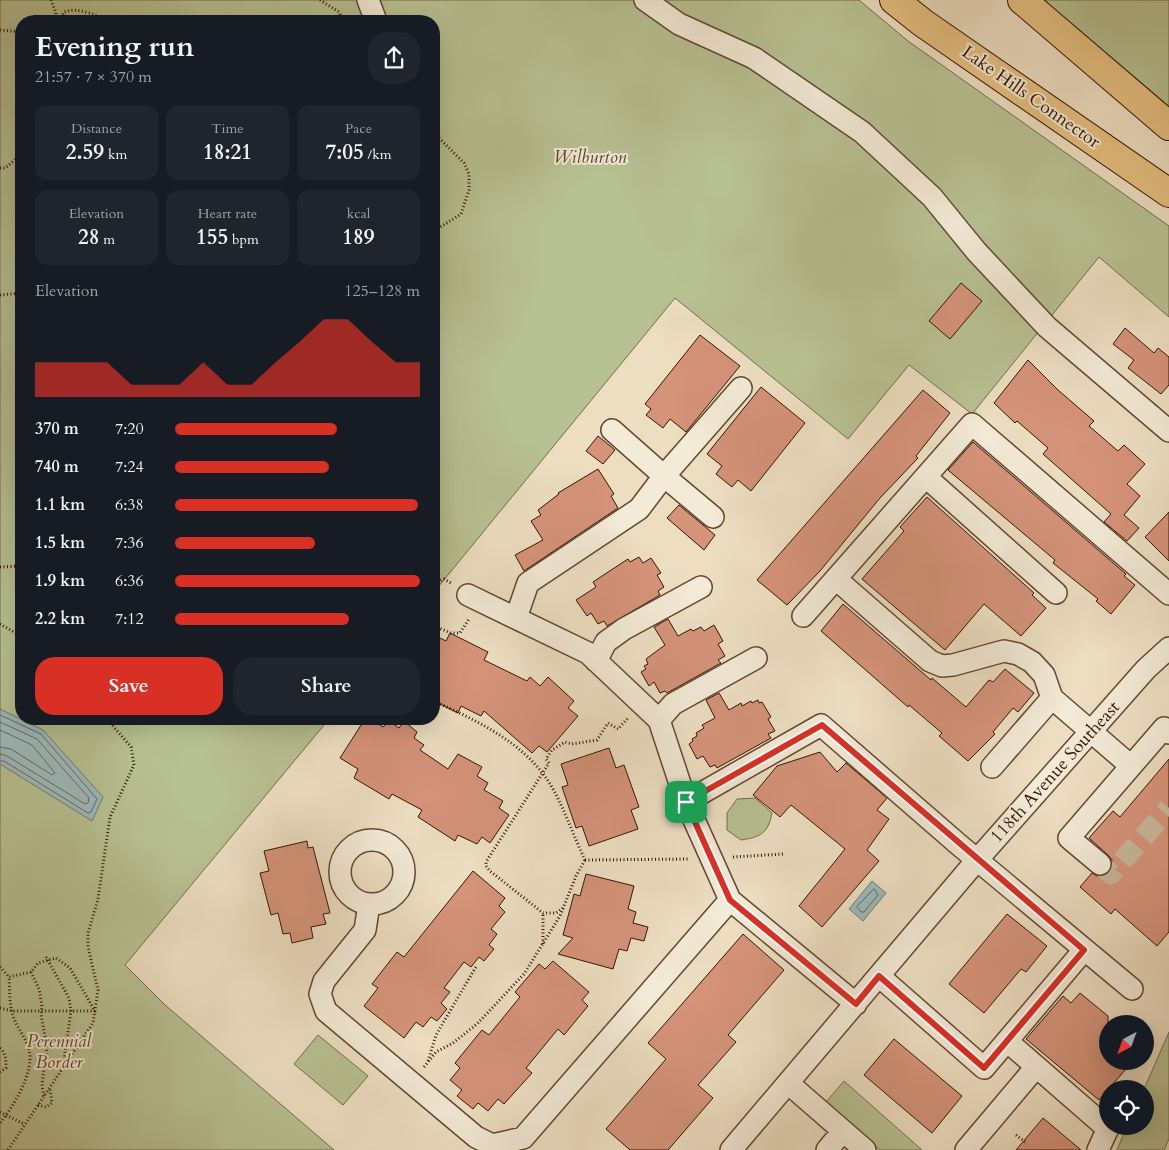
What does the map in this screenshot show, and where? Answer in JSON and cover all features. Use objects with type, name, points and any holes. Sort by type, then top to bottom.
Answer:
[{"type":"main road","name":"Lake Hills Connector","points":[[894,0],[923,23],[1169,193]]},
{"type":"main road","points":[[1022,0],[1169,126]]},
{"type":"street","points":[[368,0],[374,15]]},
{"type":"street","points":[[645,0],[679,24],[754,58],[862,132],[932,198],[976,251],[1047,327],[1169,431]]},
{"type":"street","points":[[516,618],[528,583],[639,509],[664,476],[741,388]]},
{"type":"street","points":[[803,616],[972,424],[1169,594]]},
{"type":"street","points":[[612,430],[713,517]]},
{"type":"street","points":[[926,477],[1056,593]]},
{"type":"street","points":[[836,579],[930,661],[942,666],[953,665],[1004,650],[1018,654],[1032,662],[1044,675],[1052,698],[1131,766]]},
{"type":"street","points":[[596,661],[606,642],[624,629],[701,587]]},
{"type":"street","points":[[468,595],[588,653],[659,720],[686,802],[730,900],[856,1004]]},
{"type":"street","name":"118th Avenue Southeast","points":[[731,1150],[977,860],[1146,669],[1169,648]]},
{"type":"street","points":[[659,720],[673,704],[756,658]]},
{"type":"street","points":[[992,768],[1052,698]]},
{"type":"street","points":[[686,802],[822,725],[977,860],[1132,989]]},
{"type":"street","points":[[1100,864],[1069,838],[1164,728],[1169,733]]},
{"type":"street","points":[[369,904],[365,930],[324,981],[320,994],[326,1011],[476,1137],[492,1145],[523,1138],[730,900]]},
{"type":"street","points":[[879,976],[984,1068],[1084,950]]},
{"type":"street","points":[[1007,1041],[1099,1120]]},
{"type":"street","points":[[966,1150],[1036,1067]]},
{"type":"street","points":[[788,1083],[865,1150]]},
{"type":"street","points":[[827,1150],[843,1131]]},
{"type":"street","points":[[1098,1150],[1105,1135]]},
{"type":"path","points":[[51,0],[56,15]]},
{"type":"path","points":[[320,0],[339,12],[340,15]]},
{"type":"path","points":[[63,15],[64,12],[72,9],[94,15]]},
{"type":"path","points":[[0,30],[15,31]]},
{"type":"path","points":[[440,139],[464,163],[469,174],[466,201],[461,214],[440,227]]},
{"type":"path","points":[[0,168],[5,168],[15,160]]},
{"type":"path","points":[[0,295],[15,293]]},
{"type":"path","points":[[0,567],[15,566]]},
{"type":"path","points":[[440,628],[460,634],[469,619]]},
{"type":"path","points":[[0,624],[15,633]]},
{"type":"path","points":[[440,704],[499,734],[519,750],[542,773],[550,784],[585,860]]},
{"type":"path","points":[[563,908],[556,913],[543,913],[486,866],[488,857],[549,763],[546,759],[559,744],[596,740],[608,723],[618,729],[628,718]]},
{"type":"path","points":[[8,1150],[93,1023],[98,990],[88,947],[88,933],[98,899],[110,817],[134,765],[131,747],[112,725]]},
{"type":"path","points":[[726,858],[783,854]]},
{"type":"path","points":[[585,860],[691,858]]},
{"type":"path","points":[[421,1071],[436,1052],[477,1024],[524,974],[563,908],[576,876],[585,860]]},
{"type":"path","points":[[543,913],[543,944]]},
{"type":"path","points":[[9,977],[31,972],[47,958],[56,958],[70,968],[95,1010]]},
{"type":"path","points":[[47,958],[69,998],[71,1011],[63,1068]]},
{"type":"path","points":[[427,1064],[436,1035],[476,965]]},
{"type":"path","points":[[0,967],[9,977],[12,1012],[30,1050],[27,1076],[7,1115],[0,1123]]},
{"type":"path","points":[[31,972],[39,990],[47,1047],[42,1084],[44,1098]]},
{"type":"path","points":[[0,1008],[12,1012],[95,1010]]},
{"type":"path","points":[[0,1048],[5,1052],[6,1061],[6,1068],[0,1072]]},
{"type":"path","points":[[38,1105],[46,1107],[52,1103],[50,1088]]},
{"type":"path","points":[[0,1112],[24,1124]]},
{"type":"path","points":[[1016,1135],[1024,1142]]},
{"type":"green space","name":"Wilburton","points":[[0,0],[859,0],[908,41],[1169,226],[1169,317],[1099,257],[972,414],[909,365],[848,439],[675,298],[440,585],[440,15],[15,15],[15,725],[324,725],[125,965],[164,1004],[334,1150],[0,1150]]},
{"type":"green space","points":[[1044,0],[1169,0],[1169,106]]},
{"type":"green space","points":[[755,798],[772,813],[768,826],[758,836],[741,840],[727,830],[727,813],[737,799]]},
{"type":"green space","points":[[1169,1032],[1169,1139],[1164,1150],[1117,1150],[1123,1135],[1154,1135],[1154,1080],[1148,1080],[1154,1070]]},
{"type":"green space","points":[[318,1035],[368,1076],[343,1105],[294,1064]]},
{"type":"green space","points":[[844,1081],[922,1150],[880,1150],[826,1102]]},
{"type":"water","points":[[0,709],[15,716],[15,725],[33,725],[43,730],[103,797],[92,821],[0,764]]},
{"type":"water","points":[[872,881],[886,893],[863,921],[849,909]]},
{"type":"building","points":[[961,283],[982,301],[950,339],[929,321]]},
{"type":"building","points":[[1125,328],[1154,353],[1158,348],[1169,357],[1169,385],[1161,394],[1128,368],[1134,360],[1113,344]]},
{"type":"building","points":[[700,335],[740,366],[686,432],[670,419],[663,428],[646,415],[651,409],[645,404]]},
{"type":"building","points":[[1028,360],[1058,390],[1094,421],[1089,426],[1118,451],[1124,445],[1145,464],[1127,484],[1140,496],[1124,515],[1139,528],[1127,541],[1104,522],[1111,514],[1043,454],[1048,448],[1017,421],[1015,423],[994,403]]},
{"type":"building","points":[[761,387],[805,423],[751,491],[738,480],[732,487],[716,474],[722,466],[707,454]]},
{"type":"building","points":[[923,390],[950,413],[916,456],[918,458],[880,498],[820,571],[787,605],[757,580]]},
{"type":"building","points":[[598,436],[615,450],[603,464],[586,451]]},
{"type":"building","points":[[973,442],[1126,574],[1124,576],[1135,585],[1111,614],[1096,601],[1098,599],[1053,563],[1055,560],[948,470]]},
{"type":"building","points":[[598,469],[614,494],[611,496],[618,508],[524,571],[515,555],[543,540],[531,521],[541,515],[538,510],[558,493]]},
{"type":"building","points":[[927,497],[1034,593],[1032,595],[1046,608],[1021,636],[984,604],[945,650],[862,579],[904,531],[900,527]]},
{"type":"building","points":[[679,505],[715,535],[704,550],[667,518]]},
{"type":"building","points":[[1169,512],[1169,561],[1145,537]]},
{"type":"building","points":[[639,557],[643,563],[651,558],[661,573],[657,575],[664,587],[658,591],[660,595],[607,626],[604,621],[598,624],[591,613],[587,616],[576,600],[596,587],[593,582],[628,559],[630,562]]},
{"type":"building","points":[[843,604],[931,680],[932,678],[966,707],[989,680],[993,682],[1005,669],[1034,693],[1018,712],[1013,708],[993,732],[995,734],[968,761],[939,736],[942,733],[909,705],[908,707],[821,631]]},
{"type":"building","points":[[668,619],[678,636],[691,629],[693,631],[701,627],[704,631],[714,625],[723,641],[718,644],[725,656],[718,660],[721,663],[667,693],[665,691],[660,693],[654,682],[649,686],[641,672],[646,669],[644,666],[648,664],[646,659],[665,645],[654,627]]},
{"type":"building","points":[[450,633],[488,652],[484,660],[527,681],[530,677],[540,686],[548,677],[574,701],[568,708],[578,716],[547,752],[539,746],[532,753],[484,711],[481,716],[461,706],[458,713],[440,704],[440,638],[446,641]]},
{"type":"building","points":[[719,693],[729,710],[741,703],[742,706],[751,701],[752,703],[758,700],[759,703],[762,702],[771,717],[768,719],[775,731],[768,734],[771,738],[717,768],[715,765],[710,767],[703,756],[697,759],[689,744],[697,736],[696,733],[704,728],[702,725],[715,718],[706,700]]},
{"type":"building","points":[[361,725],[380,725],[383,727],[385,725],[395,725],[399,728],[401,725],[409,725],[417,732],[414,738],[424,745],[420,750],[448,769],[458,754],[482,767],[477,776],[488,783],[484,790],[503,801],[499,808],[509,815],[490,843],[482,837],[477,844],[458,835],[455,841],[418,817],[422,810],[392,794],[389,799],[354,778],[358,769],[340,758]]},
{"type":"building","points":[[609,748],[616,768],[624,765],[639,807],[631,810],[638,829],[589,846],[582,826],[576,828],[562,787],[568,785],[561,764]]},
{"type":"building","points":[[820,752],[837,772],[846,763],[887,798],[877,810],[889,819],[867,850],[879,861],[822,927],[799,906],[845,849],[791,805],[780,817],[753,795],[777,766]]},
{"type":"building","points":[[1169,759],[1169,932],[1157,946],[1115,909],[1111,914],[1080,887],[1092,873],[1097,876],[1104,876],[1112,867],[1112,860],[1089,838],[1113,811],[1120,817]]},
{"type":"building","points":[[307,841],[308,848],[313,847],[330,913],[323,914],[326,924],[311,927],[313,938],[292,943],[290,933],[283,934],[278,913],[271,915],[260,873],[269,871],[264,851]]},
{"type":"building","points":[[473,871],[505,898],[499,906],[505,912],[491,929],[497,934],[489,945],[494,949],[484,961],[479,957],[471,967],[464,962],[444,988],[450,992],[441,1003],[447,1009],[437,1021],[431,1017],[423,1027],[416,1022],[404,1038],[364,1006],[378,988],[372,984],[397,952],[404,957]]},
{"type":"building","points":[[586,874],[634,886],[628,909],[636,912],[633,923],[648,927],[644,941],[631,938],[627,951],[619,949],[613,969],[558,954],[573,938],[563,935],[574,894],[580,896]]},
{"type":"building","points":[[1007,914],[1047,946],[1026,972],[1021,969],[984,1013],[949,984]]},
{"type":"building","points":[[743,934],[784,970],[728,1035],[736,1042],[698,1085],[713,1098],[668,1150],[630,1150],[606,1129],[666,1059],[648,1043]]},
{"type":"building","points":[[553,961],[589,992],[582,1000],[588,1006],[564,1035],[558,1029],[526,1068],[532,1073],[504,1104],[498,1099],[488,1111],[478,1103],[473,1109],[457,1096],[462,1090],[450,1080],[460,1068],[455,1063],[482,1030],[489,1035],[520,997],[515,992],[539,964],[545,969]]},
{"type":"building","points":[[1080,993],[1107,1015],[1099,1015],[1099,1070],[1125,1070],[1116,1080],[1099,1080],[1099,1100],[1026,1039],[1063,996],[1071,1003]]},
{"type":"building","points":[[894,1039],[962,1096],[932,1133],[864,1075]]},
{"type":"building","points":[[1043,1118],[1081,1150],[1016,1150]]},
{"type":"tunnel","points":[[1100,864],[1111,874],[1169,808]]},
{"type":"route","points":[[822,725],[958,844],[1084,950],[984,1068],[879,976],[856,1004],[730,900],[686,802],[822,725]]},
{"type":"park label","name":"Perennial Border","points":[[59,1051]]}]
